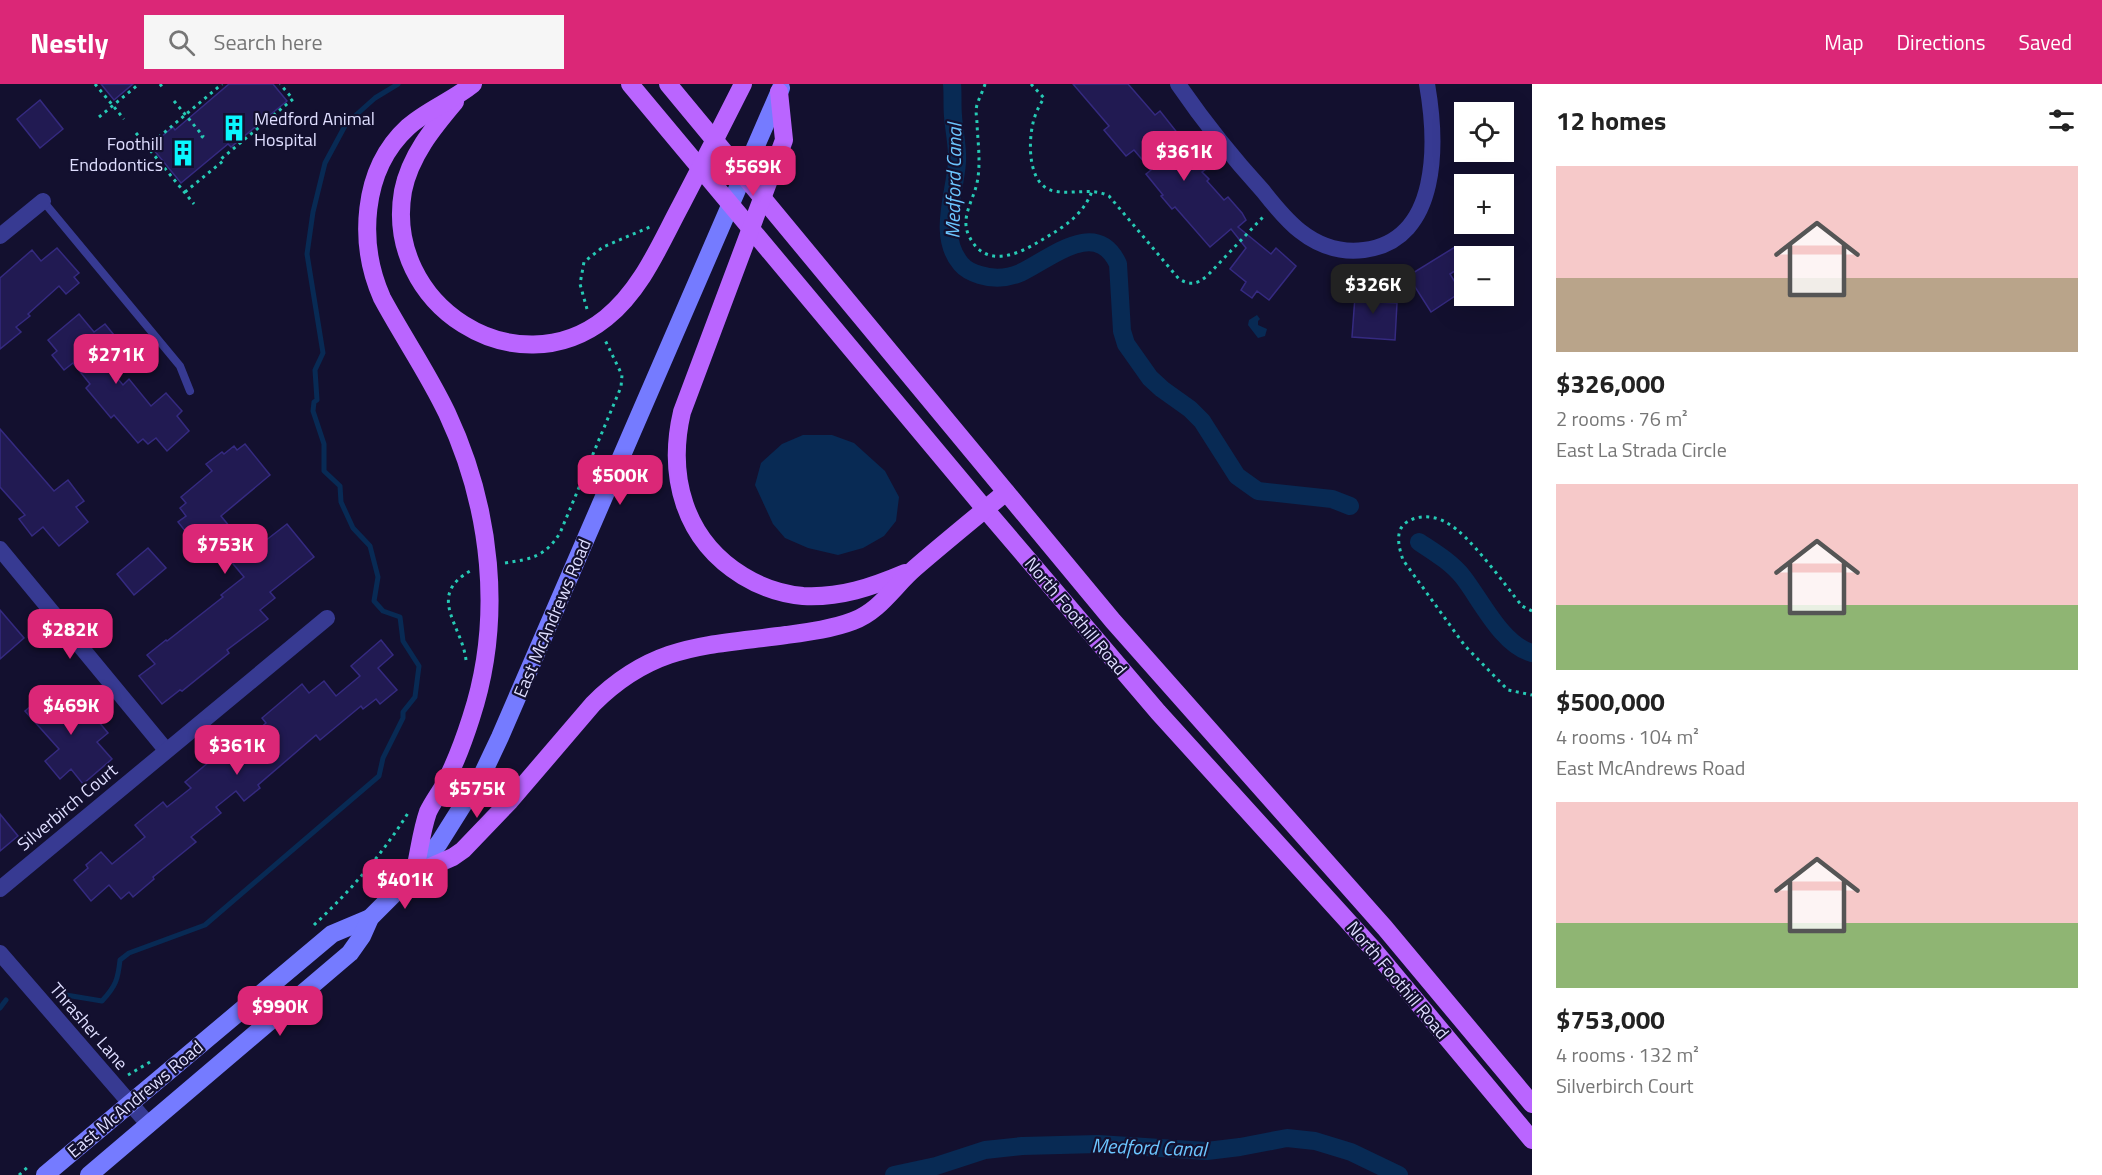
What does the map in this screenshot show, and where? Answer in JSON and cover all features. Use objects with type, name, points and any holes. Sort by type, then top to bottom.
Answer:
[{"type":"main road","name":"North Foothill Road","points":[[630,84],[1158,712],[1373,950],[1532,1140]]},
{"type":"main road","name":"North Foothill Road","points":[[668,84],[1179,697],[1385,928],[1532,1104]]},
{"type":"main road","points":[[467,89],[436,125],[412,163],[404,190],[401,219],[405,248],[416,277],[434,301],[468,328],[493,338],[526,344],[564,339],[590,328],[616,309],[635,288],[664,222],[743,86]]},
{"type":"main road","points":[[781,88],[784,140],[682,412],[676,438],[676,465],[681,494],[689,517],[717,555],[735,571],[758,584],[792,594],[814,596],[842,594],[878,584],[913,570]]},
{"type":"main road","name":"East McAndrews Road","points":[[89,1175],[350,953],[362,936],[370,918],[414,874],[440,843],[463,808],[500,737],[781,88]]},
{"type":"main road","points":[[414,874],[429,812],[453,766],[472,717],[479,689],[488,628],[488,566],[480,507],[466,458],[446,410],[376,284],[368,256],[367,218],[372,188],[391,148],[407,128],[421,117],[467,89]]},
{"type":"main road","points":[[414,874],[463,850],[510,801],[606,690],[632,672],[657,658],[685,649],[806,633],[855,621],[870,612],[913,570],[1006,492]]},
{"type":"main road","name":"East McAndrews Road","points":[[45,1175],[332,934],[370,918]]},
{"type":"street","points":[[1178,84],[1241,167],[1300,231],[1326,247],[1352,252],[1376,249],[1398,237],[1418,214],[1428,188],[1434,150],[1432,114],[1427,84]]},
{"type":"street","points":[[0,236],[44,201]]},
{"type":"street","points":[[0,549],[166,750]]},
{"type":"street","name":"Silverbirch Court","points":[[0,889],[327,618]]},
{"type":"street","name":"Thrasher Lane","points":[[0,953],[149,1125]]},
{"type":"lane","points":[[44,201],[180,366],[190,391]]},
{"type":"path","points":[[95,84],[124,119]]},
{"type":"path","points":[[99,117],[139,84]]},
{"type":"path","points":[[147,147],[222,84]]},
{"type":"path","points":[[185,192],[293,99],[280,84]]},
{"type":"path","points":[[985,84],[976,107],[980,163],[965,221],[968,236],[976,246],[995,257],[1010,256],[1025,250],[1069,223],[1088,203],[1092,191]]},
{"type":"path","points":[[1031,84],[1044,98],[1033,123],[1030,143],[1036,179],[1043,187],[1054,191],[1100,191],[1109,196],[1179,279],[1187,284],[1198,284],[1207,276],[1274,204]]},
{"type":"path","points":[[174,101],[203,136],[201,138]]},
{"type":"path","points":[[136,133],[194,204]]},
{"type":"path","points":[[589,313],[580,284],[580,273],[584,262],[603,247],[664,222]]},
{"type":"path","points":[[495,565],[539,556],[560,533],[621,387],[622,375],[618,364],[600,331]]},
{"type":"path","points":[[1532,611],[1522,606],[1463,535],[1448,523],[1427,516],[1408,522],[1401,529],[1398,545],[1403,560],[1465,646],[1508,690],[1532,695]]},
{"type":"path","points":[[466,665],[462,642],[450,616],[449,594],[453,583],[461,576],[482,567]]},
{"type":"path","points":[[308,930],[357,882],[382,852],[409,811]]},
{"type":"path","points":[[131,1072],[140,1069],[158,1055]]},
{"type":"water","points":[[1257,315],[1260,319],[1258,325],[1267,329],[1265,336],[1258,338],[1248,325],[1249,320]]},
{"type":"water","points":[[803,435],[832,435],[854,443],[885,471],[899,497],[896,521],[884,536],[863,548],[838,555],[808,548],[785,538],[773,524],[755,485],[761,463],[782,444]]},
{"type":"building","points":[[101,84],[133,84],[114,100]]},
{"type":"building","points":[[229,84],[273,84],[287,101],[231,147],[228,144],[181,183],[153,149],[162,141],[160,138],[173,127],[175,130]]},
{"type":"building","points":[[1073,84],[1128,84],[1155,115],[1160,111],[1206,169],[1202,172],[1209,179],[1207,181],[1224,200],[1228,197],[1242,213],[1246,220],[1238,227],[1271,254],[1276,248],[1296,266],[1269,300],[1257,291],[1252,298],[1241,290],[1246,282],[1230,269],[1246,248],[1231,229],[1210,247],[1175,207],[1172,209],[1161,196],[1163,195],[1146,174],[1151,170],[1134,150],[1126,156],[1104,130],[1109,126]]},
{"type":"building","points":[[40,100],[63,129],[40,148],[17,119]]},
{"type":"building","points":[[57,248],[79,273],[74,277],[79,283],[66,294],[59,286],[16,327],[21,332],[0,349],[0,278],[32,250],[41,261]]},
{"type":"building","points":[[1454,248],[1454,271],[1450,274],[1454,281],[1454,297],[1431,312],[1408,276]]},
{"type":"building","points":[[1356,283],[1378,284],[1377,302],[1397,303],[1395,340],[1352,337]]},
{"type":"building","points":[[79,314],[94,332],[105,324],[118,340],[99,356],[123,385],[129,379],[151,406],[166,393],[182,411],[177,416],[189,431],[167,451],[156,438],[148,444],[143,439],[138,443],[114,415],[111,418],[86,388],[90,384],[73,363],[64,370],[52,355],[57,351],[48,340]]},
{"type":"building","points":[[0,429],[54,491],[68,480],[84,501],[76,507],[88,522],[59,546],[43,527],[32,536],[19,519],[25,515],[0,487]]},
{"type":"building","points":[[245,444],[270,475],[221,516],[247,548],[262,536],[265,541],[287,524],[314,557],[270,592],[275,598],[260,610],[268,619],[227,650],[229,653],[182,691],[180,690],[162,704],[139,676],[155,664],[147,655],[223,597],[221,595],[244,577],[229,559],[234,555],[215,532],[197,546],[178,522],[186,516],[180,508],[186,503],[181,497],[212,471],[206,464],[222,452],[224,454],[234,446],[237,450]]},
{"type":"building","points":[[148,548],[166,568],[134,595],[117,574]]},
{"type":"building","points":[[0,610],[24,638],[0,659]]},
{"type":"building","points":[[381,640],[393,655],[378,668],[397,690],[380,704],[376,699],[363,709],[361,706],[320,740],[316,735],[258,785],[260,788],[244,801],[236,791],[216,807],[221,813],[191,837],[196,842],[153,877],[154,879],[133,897],[129,892],[121,899],[109,885],[91,901],[74,880],[88,868],[86,865],[101,852],[112,864],[145,837],[135,825],[163,802],[167,807],[191,788],[185,782],[227,747],[231,751],[245,741],[266,723],[262,718],[302,684],[309,693],[324,681],[336,696],[360,676],[351,666]]},
{"type":"building","points":[[52,688],[67,706],[78,697],[108,733],[97,742],[112,759],[83,784],[71,769],[60,779],[45,761],[59,749],[25,711]]},
{"type":"building","points":[[0,814],[18,836],[0,851]]},
{"type":"waterway","points":[[66,995],[102,1001],[116,982],[120,960],[129,953],[205,925],[379,776],[383,758],[403,718],[403,712],[415,697],[419,666],[403,641],[400,617],[383,611],[374,601],[378,577],[370,546],[353,528],[341,502],[340,486],[324,471],[324,444],[313,411],[314,402],[317,400],[315,370],[323,353],[307,254],[313,212],[325,163],[346,124],[375,98],[398,84]]},
{"type":"waterway","name":"Medford Canal","points":[[952,84],[957,156],[949,228],[954,253],[963,266],[967,270],[985,276],[1005,277],[1020,273],[1072,246],[1085,243],[1098,244],[1109,250],[1118,264],[1122,331],[1126,344],[1150,378],[1202,421],[1237,476],[1258,491],[1332,499],[1350,506]]},
{"type":"waterway","name":"Medford Canal","points":[[1419,542],[1458,572],[1493,621],[1511,641],[1532,653]]},
{"type":"waterway","points":[[0,1008],[6,1000]]},
{"type":"waterway","name":"Medford Canal","points":[[894,1175],[936,1166],[985,1150],[1022,1146],[1098,1144],[1207,1151],[1287,1138],[1315,1141],[1351,1152],[1399,1175]]},
{"type":"place","name":"Medford Animal Hospital","points":[[234,128]]},
{"type":"place","name":"Foothill Endodontics","points":[[183,153]]}]
